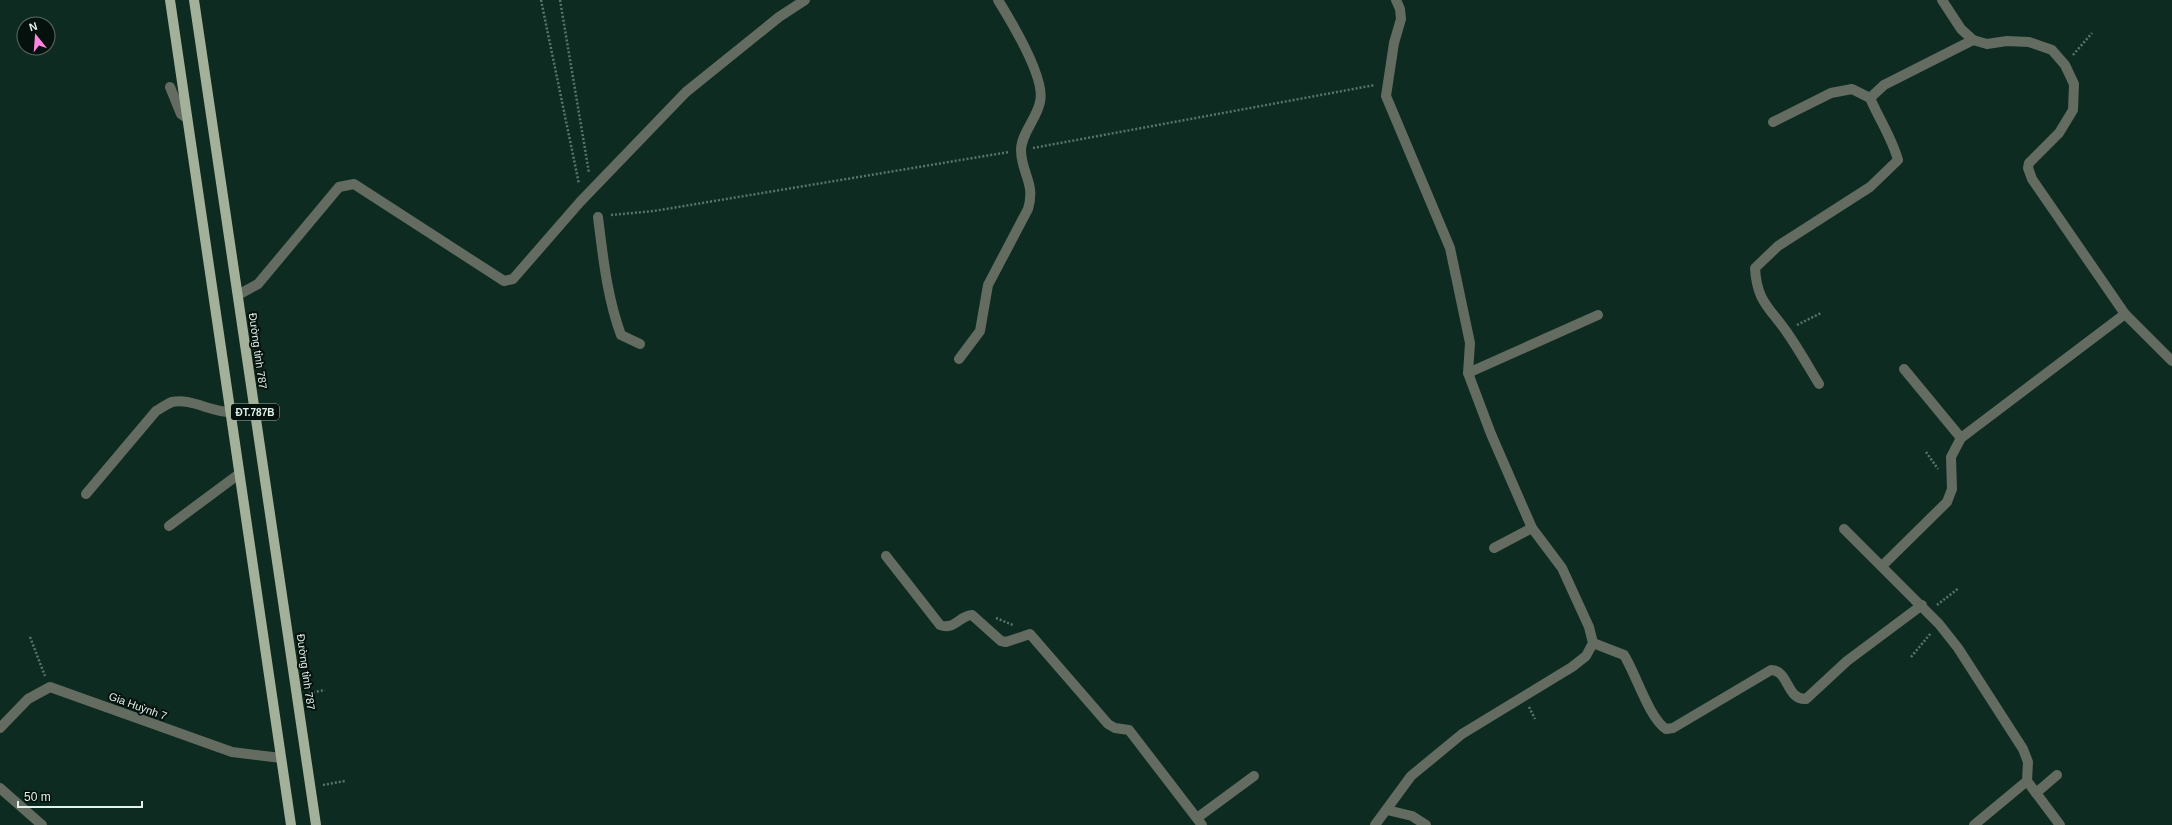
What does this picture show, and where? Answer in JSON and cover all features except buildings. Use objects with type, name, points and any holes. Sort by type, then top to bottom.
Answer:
[{"type":"main road","name":"ĐT.787B","points":[[170,0],[291,825]]},
{"type":"main road","name":"Đường tỉnh 787","points":[[194,0],[316,825]]},
{"type":"street","points":[[238,295],[258,284],[339,187],[346,184],[354,184],[504,280],[513,279],[581,201],[686,92],[779,16],[805,0]]},
{"type":"street","points":[[1375,825],[1411,776],[1462,734],[1572,667],[1586,656],[1593,643],[1589,627],[1562,568],[1532,528],[1491,434],[1468,373],[1470,343],[1450,248],[1386,96],[1394,43],[1401,19],[1400,9],[1396,0]]},
{"type":"street","points":[[1942,0],[1961,29],[1973,40],[1987,44],[2007,41],[2029,42],[2052,50],[2065,65],[2074,84],[2073,110],[2059,133],[2040,154],[2032,160],[2028,168],[2032,179],[2125,314],[2172,361]]},
{"type":"street","points":[[959,359],[980,331],[988,285],[1028,209],[1032,197],[1022,155],[1041,102],[1041,89],[1037,73],[999,1]]},
{"type":"street","points":[[1870,98],[1884,85],[1973,40]]},
{"type":"street","points":[[170,87],[181,114],[187,118]]},
{"type":"street","points":[[1773,122],[1831,93],[1852,89],[1870,98],[1877,116],[1893,142],[1898,160],[1870,187],[1778,246],[1755,268],[1756,284],[1760,298],[1786,331],[1819,384]]},
{"type":"street","points":[[598,217],[606,277],[615,319],[621,335],[640,344]]},
{"type":"street","points":[[1882,566],[1947,502],[1952,489],[1952,457],[1961,438],[2125,314]]},
{"type":"street","points":[[1468,373],[1598,315]]},
{"type":"street","points":[[1904,369],[1961,438]]},
{"type":"street","points":[[86,494],[156,411],[172,402],[185,401],[218,412],[230,412]]},
{"type":"street","points":[[169,526],[239,474]]},
{"type":"street","points":[[1494,548],[1532,528]]},
{"type":"street","points":[[1844,529],[1925,608],[1958,648],[2023,749],[2028,762],[2027,781],[2060,825]]},
{"type":"street","points":[[886,556],[940,625],[945,628],[952,626],[968,615],[972,615],[1001,641],[1006,642],[1025,634],[1030,634],[1108,724],[1115,728],[1129,730],[1199,822],[1254,776]]},
{"type":"street","points":[[1593,643],[1624,655],[1653,712],[1661,726],[1666,729],[1673,728],[1771,670],[1776,670],[1780,673],[1792,694],[1800,699],[1806,699],[1847,661],[1925,608]]},
{"type":"street","points":[[0,728],[28,699],[50,687]]},
{"type":"street","name":"Gia Huỳnh 7","points":[[50,687],[232,752],[281,758]]},
{"type":"street","points":[[2036,793],[2057,775]]},
{"type":"street","points":[[1974,825],[2027,781]]},
{"type":"street","points":[[0,788],[42,825]]},
{"type":"street","points":[[1387,810],[1412,816],[1426,825]]},
{"type":"path","points":[[541,0],[580,185],[581,201]]},
{"type":"path","points":[[560,0],[591,192]]},
{"type":"path","points":[[2065,65],[2092,32]]},
{"type":"path","points":[[598,217],[1022,155],[1387,82]]},
{"type":"path","points":[[1786,331],[1821,313]]},
{"type":"path","points":[[1925,608],[1959,588]]},
{"type":"path","points":[[993,616],[1008,622],[1025,634]]},
{"type":"path","points":[[1911,657],[1939,624]]},
{"type":"path","points":[[30,637],[50,687]]},
{"type":"path","points":[[310,786],[345,781]]}]
